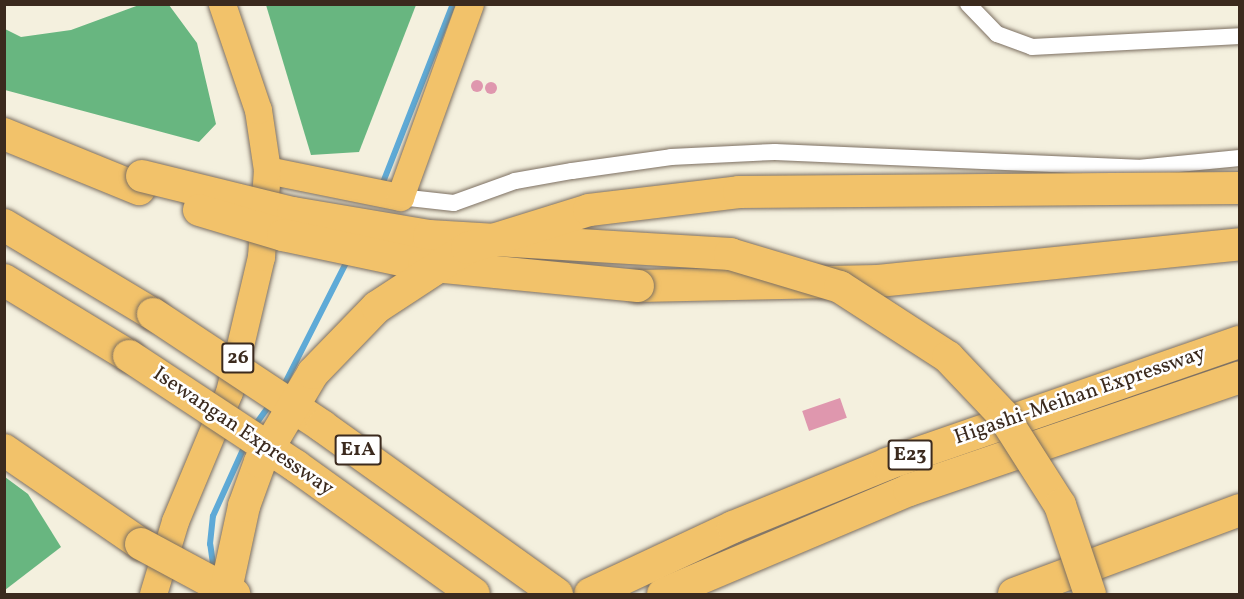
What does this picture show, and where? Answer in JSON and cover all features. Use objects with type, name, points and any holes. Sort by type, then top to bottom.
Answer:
[{"type":"highway","points":[[5,134],[356,253],[494,274],[638,286],[889,281],[1239,244]]},
{"type":"highway","points":[[141,182],[293,213],[429,236],[730,254],[840,287],[948,357],[1002,414],[1060,505],[1090,594]]},
{"type":"highway","points":[[225,594],[244,506],[260,462],[313,373],[377,307],[467,248],[589,210],[739,192],[1239,188]]},
{"type":"highway","name":"E1A","points":[[4,225],[153,314],[332,433],[557,594]]},
{"type":"highway","name":"Isewangan Expressway","points":[[4,280],[129,356],[297,466],[474,594]]},
{"type":"highway","name":"Higashi-Meihan Expressway","points":[[590,594],[733,527],[887,464],[1239,342]]},
{"type":"highway","name":"Higashi-Meihan Expressway","points":[[663,594],[909,490],[1239,377]]},
{"type":"highway","points":[[4,450],[141,544],[234,594]]},
{"type":"highway","points":[[1014,594],[1239,510]]},
{"type":"main road","name":"26","points":[[153,594],[176,521],[229,392],[261,257],[267,170],[258,110],[222,4]]},
{"type":"main road","points":[[267,170],[400,196],[470,4]]},
{"type":"street","points":[[968,4],[997,34],[1032,47],[1239,36]]},
{"type":"street","points":[[400,196],[454,203],[515,181],[572,171],[671,157],[774,152],[1138,168],[1239,158]]},
{"type":"green space","points":[[139,5],[169,5],[197,43],[216,124],[199,142],[5,90],[5,29],[21,37],[71,30]]},
{"type":"green space","points":[[266,5],[416,5],[359,152],[311,155]]},
{"type":"green space","points":[[5,477],[28,494],[61,547],[5,590]]},
{"type":"building","points":[[479,80],[482,81],[482,91],[475,92],[472,91],[471,84],[472,81]]},
{"type":"building","points":[[493,82],[497,88],[493,94],[489,94],[485,86]]},
{"type":"building","points":[[840,398],[847,418],[809,431],[802,411]]},
{"type":"waterway","points":[[382,185],[453,4]]},
{"type":"waterway","points":[[282,389],[348,259]]},
{"type":"waterway","points":[[253,428],[272,402]]},
{"type":"waterway","points":[[214,571],[210,544],[213,516],[245,445]]}]
